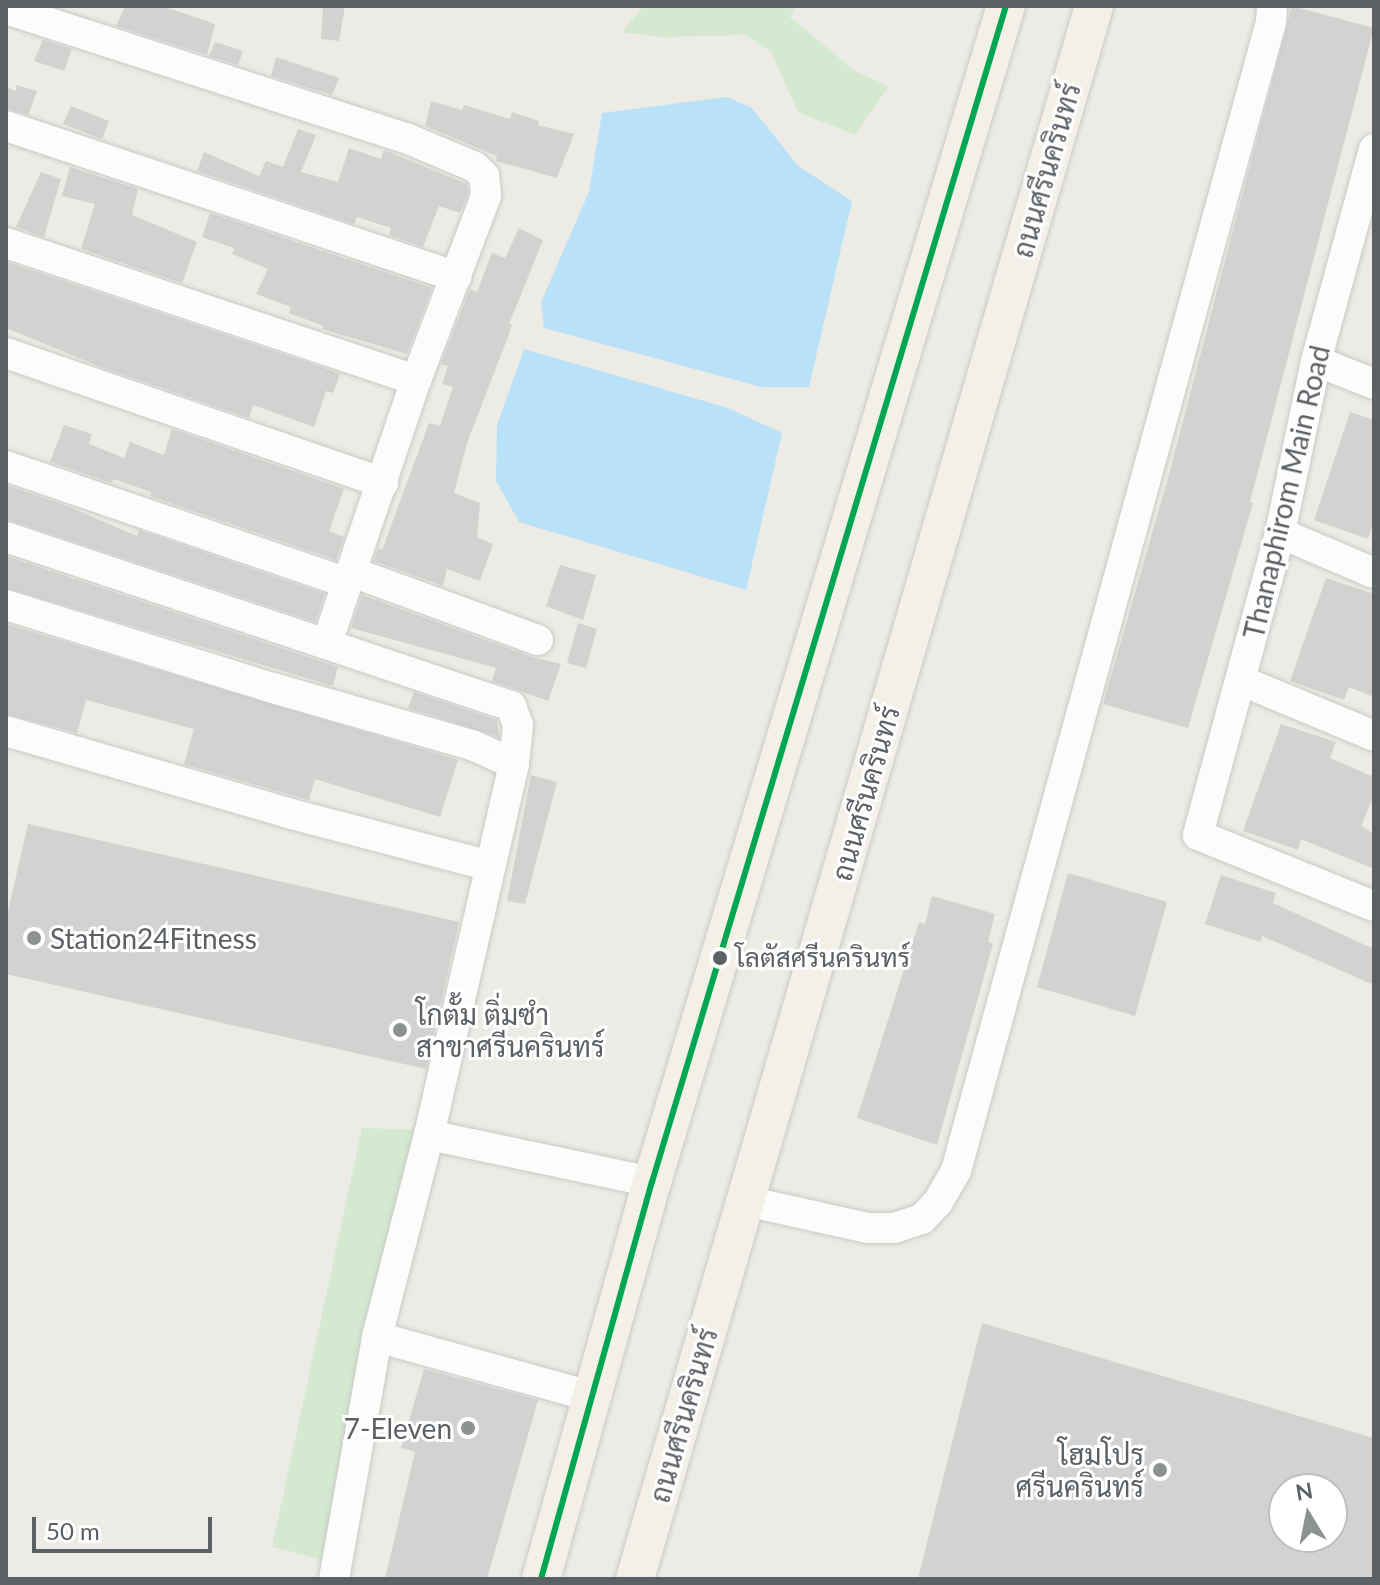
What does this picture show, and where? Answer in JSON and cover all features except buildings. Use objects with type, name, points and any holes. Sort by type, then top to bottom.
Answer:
[{"type":"main road","points":[[541,1579],[652,1182],[1006,6]]},
{"type":"main road","name":"ถนนศรีนครินทร์","points":[[635,1579],[1094,6]]},
{"type":"street","points":[[746,1201],[868,1228],[894,1228],[922,1219],[938,1202],[956,1171],[1271,22],[1272,6]]},
{"type":"street","points":[[6,9],[406,138],[475,167],[487,183],[486,196],[416,380],[327,643]]},
{"type":"street","points":[[6,126],[456,277]]},
{"type":"street","name":"Thanaphirom Main Road","points":[[1374,149],[1366,208],[1316,361],[1280,533],[1198,835],[1374,906]]},
{"type":"street","points":[[6,243],[416,380]]},
{"type":"street","points":[[6,353],[383,483]]},
{"type":"street","points":[[1316,361],[1374,384]]},
{"type":"street","points":[[6,466],[538,640]]},
{"type":"street","points":[[1280,533],[1374,573]]},
{"type":"street","points":[[6,537],[511,706],[518,725],[514,764],[429,1135],[377,1337],[334,1579]]},
{"type":"street","points":[[6,605],[273,688],[472,745],[514,764]]},
{"type":"street","points":[[1242,681],[1374,736]]},
{"type":"street","points":[[6,731],[288,813],[490,866]]},
{"type":"street","points":[[429,1135],[652,1182]]},
{"type":"street","points":[[377,1337],[590,1396]]},
{"type":"green space","points":[[644,6],[795,6],[790,17],[856,72],[889,86],[855,135],[798,112],[771,52],[746,35],[663,37],[622,32]]},
{"type":"green space","points":[[362,1128],[428,1130],[338,1564],[272,1547]]},
{"type":"water","points":[[727,97],[752,108],[798,166],[852,201],[809,387],[761,387],[544,328],[541,302],[589,192],[602,113]]},
{"type":"water","points":[[524,349],[728,408],[782,433],[746,590],[519,522],[496,481],[497,425]]},
{"type":"transit line","points":[[541,1579],[652,1182],[1006,6]]},
{"type":"place","name":"Station24Fitness","points":[[34,938]]},
{"type":"place","name":"โลตัสศรีนครินทร์","points":[[720,958]]},
{"type":"place","name":"โกตั้ม ติ่มซำ สาขาศรีนครินทร์","points":[[400,1030]]},
{"type":"place","name":"7-Eleven","points":[[468,1428]]},
{"type":"place","name":"โฮมโปร ศรีนครินทร์","points":[[1160,1470]]}]
